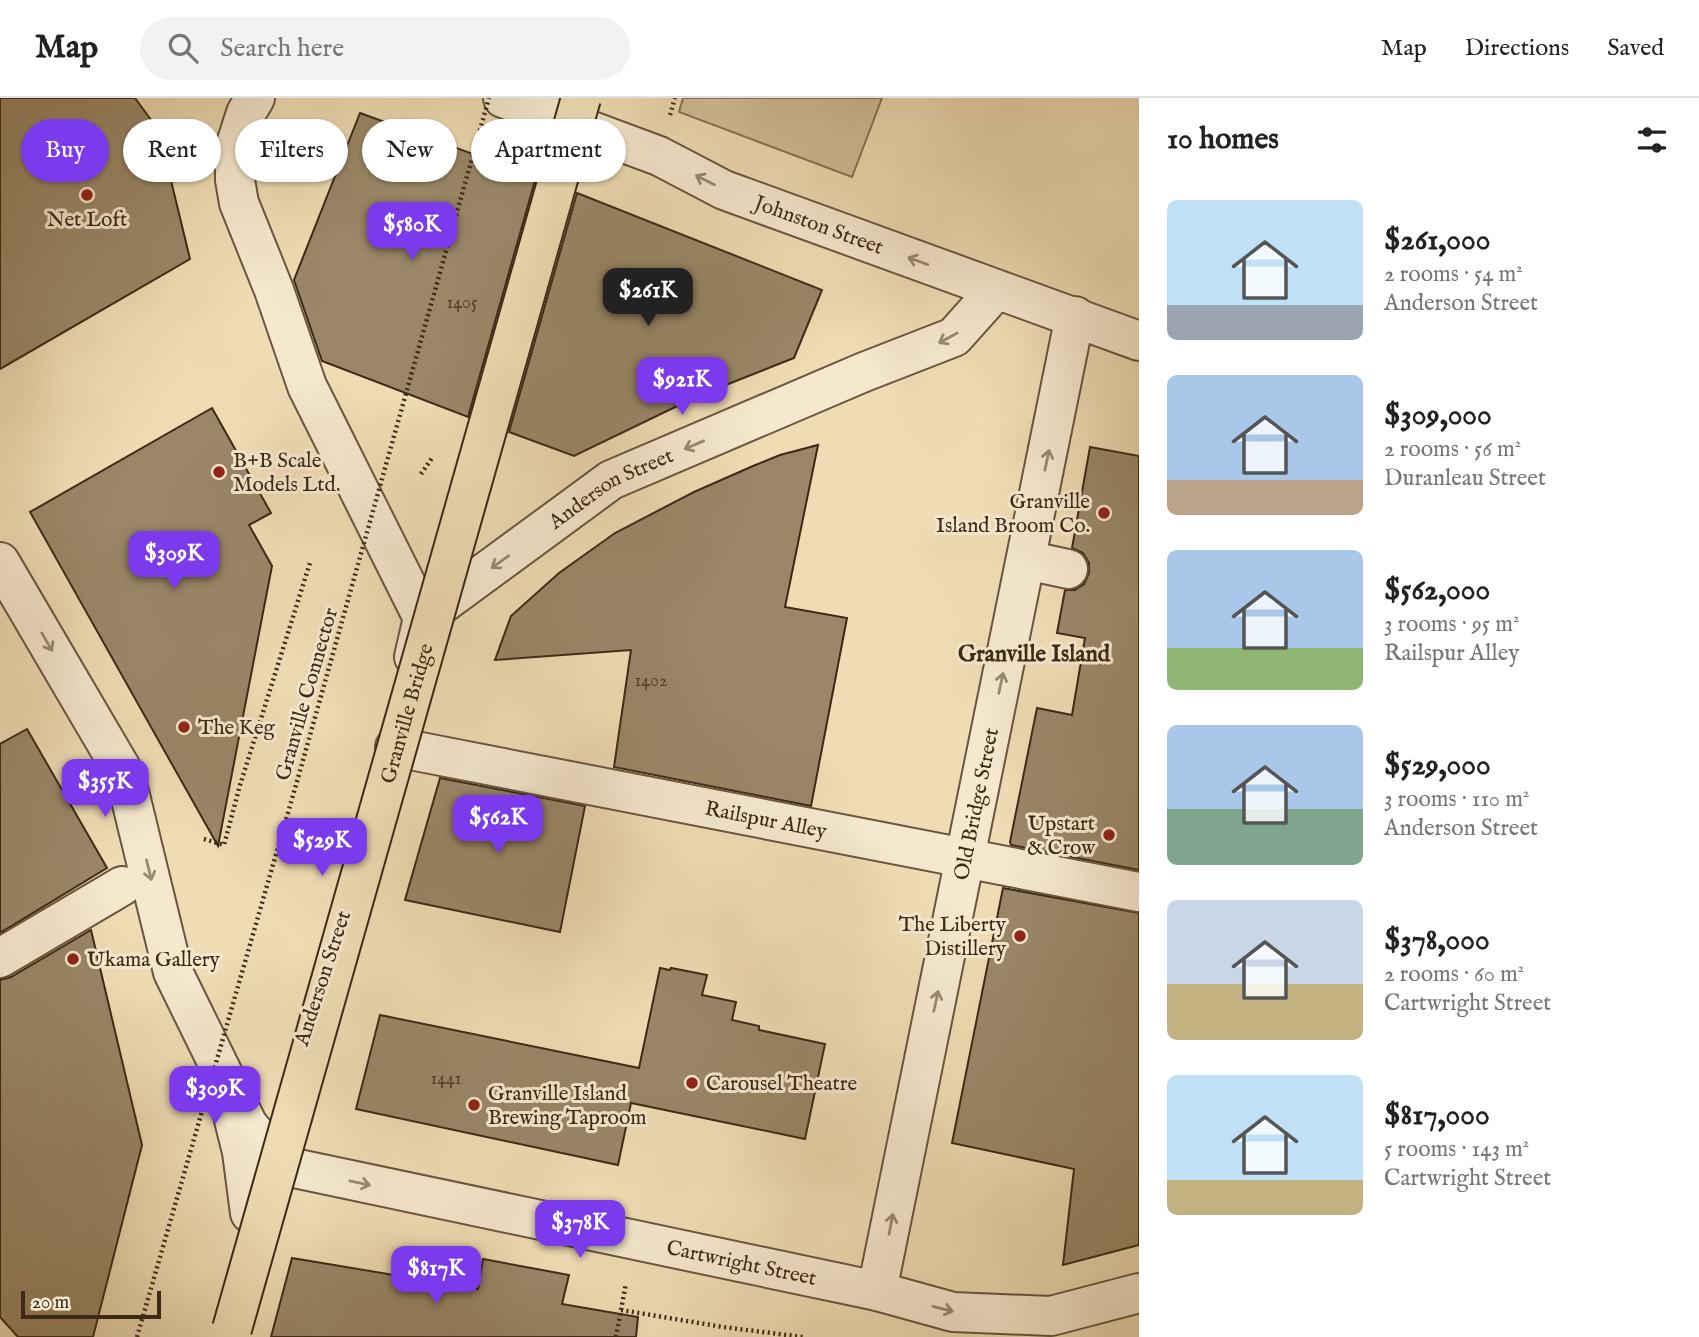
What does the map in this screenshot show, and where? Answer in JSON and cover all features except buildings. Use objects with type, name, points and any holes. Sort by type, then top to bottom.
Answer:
[{"type":"highway","name":"Granville Bridge","points":[[224,1333],[581,98]]},
{"type":"street","points":[[255,98],[246,113],[235,147],[235,180],[239,203],[274,290],[307,386],[423,618]]},
{"type":"street","name":"Johnston Street","points":[[503,98],[659,156],[724,190],[1139,341]]},
{"type":"street","name":"Anderson Street","points":[[224,1333],[254,1200],[281,1159],[395,747],[423,618],[611,480],[864,372],[954,337],[996,290]]},
{"type":"street","name":"Old Bridge Street","points":[[877,1291],[1074,316]]},
{"type":"street","points":[[1026,560],[1068,569]]},
{"type":"street","points":[[5,584],[125,775],[173,972],[248,1125],[281,1159]]},
{"type":"street","name":"Railspur Alley","points":[[395,747],[1139,892]]},
{"type":"street","points":[[0,958],[122,886]]},
{"type":"street","points":[[219,1066],[254,1200]]},
{"type":"street","name":"Cartwright Street","points":[[281,1159],[634,1241],[877,1291],[953,1312],[1051,1316],[1139,1293]]},
{"type":"path","name":"Granville Connector","points":[[137,1337],[298,778],[489,98]]},
{"type":"path","points":[[204,839],[224,845],[240,785],[310,563]]},
{"type":"path","points":[[616,1337],[634,1241]]},
{"type":"path","points":[[621,1310],[803,1337]]},
{"type":"shaded area","points":[[683,98],[882,98],[852,177],[679,112]]},
{"type":"place","name":"Net Loft","points":[[87,195]]},
{"type":"place","name":"B+B Scale Models Ltd.","points":[[219,472]]},
{"type":"place","name":"Granville Island Broom Co.","points":[[1104,513]]},
{"type":"place","name":"The Keg","points":[[184,727]]},
{"type":"place","name":"Upstart & Crow","points":[[1109,835]]},
{"type":"place","name":"The Liberty Distillery","points":[[1020,936]]},
{"type":"place","name":"Ukama Gallery","points":[[73,959]]},
{"type":"place","name":"Carousel Theatre","points":[[692,1083]]},
{"type":"place","name":"Granville Island Brewing Taproom","points":[[474,1105]]},
{"type":"district","name":"Granville Island","points":[[1034,653]]}]
